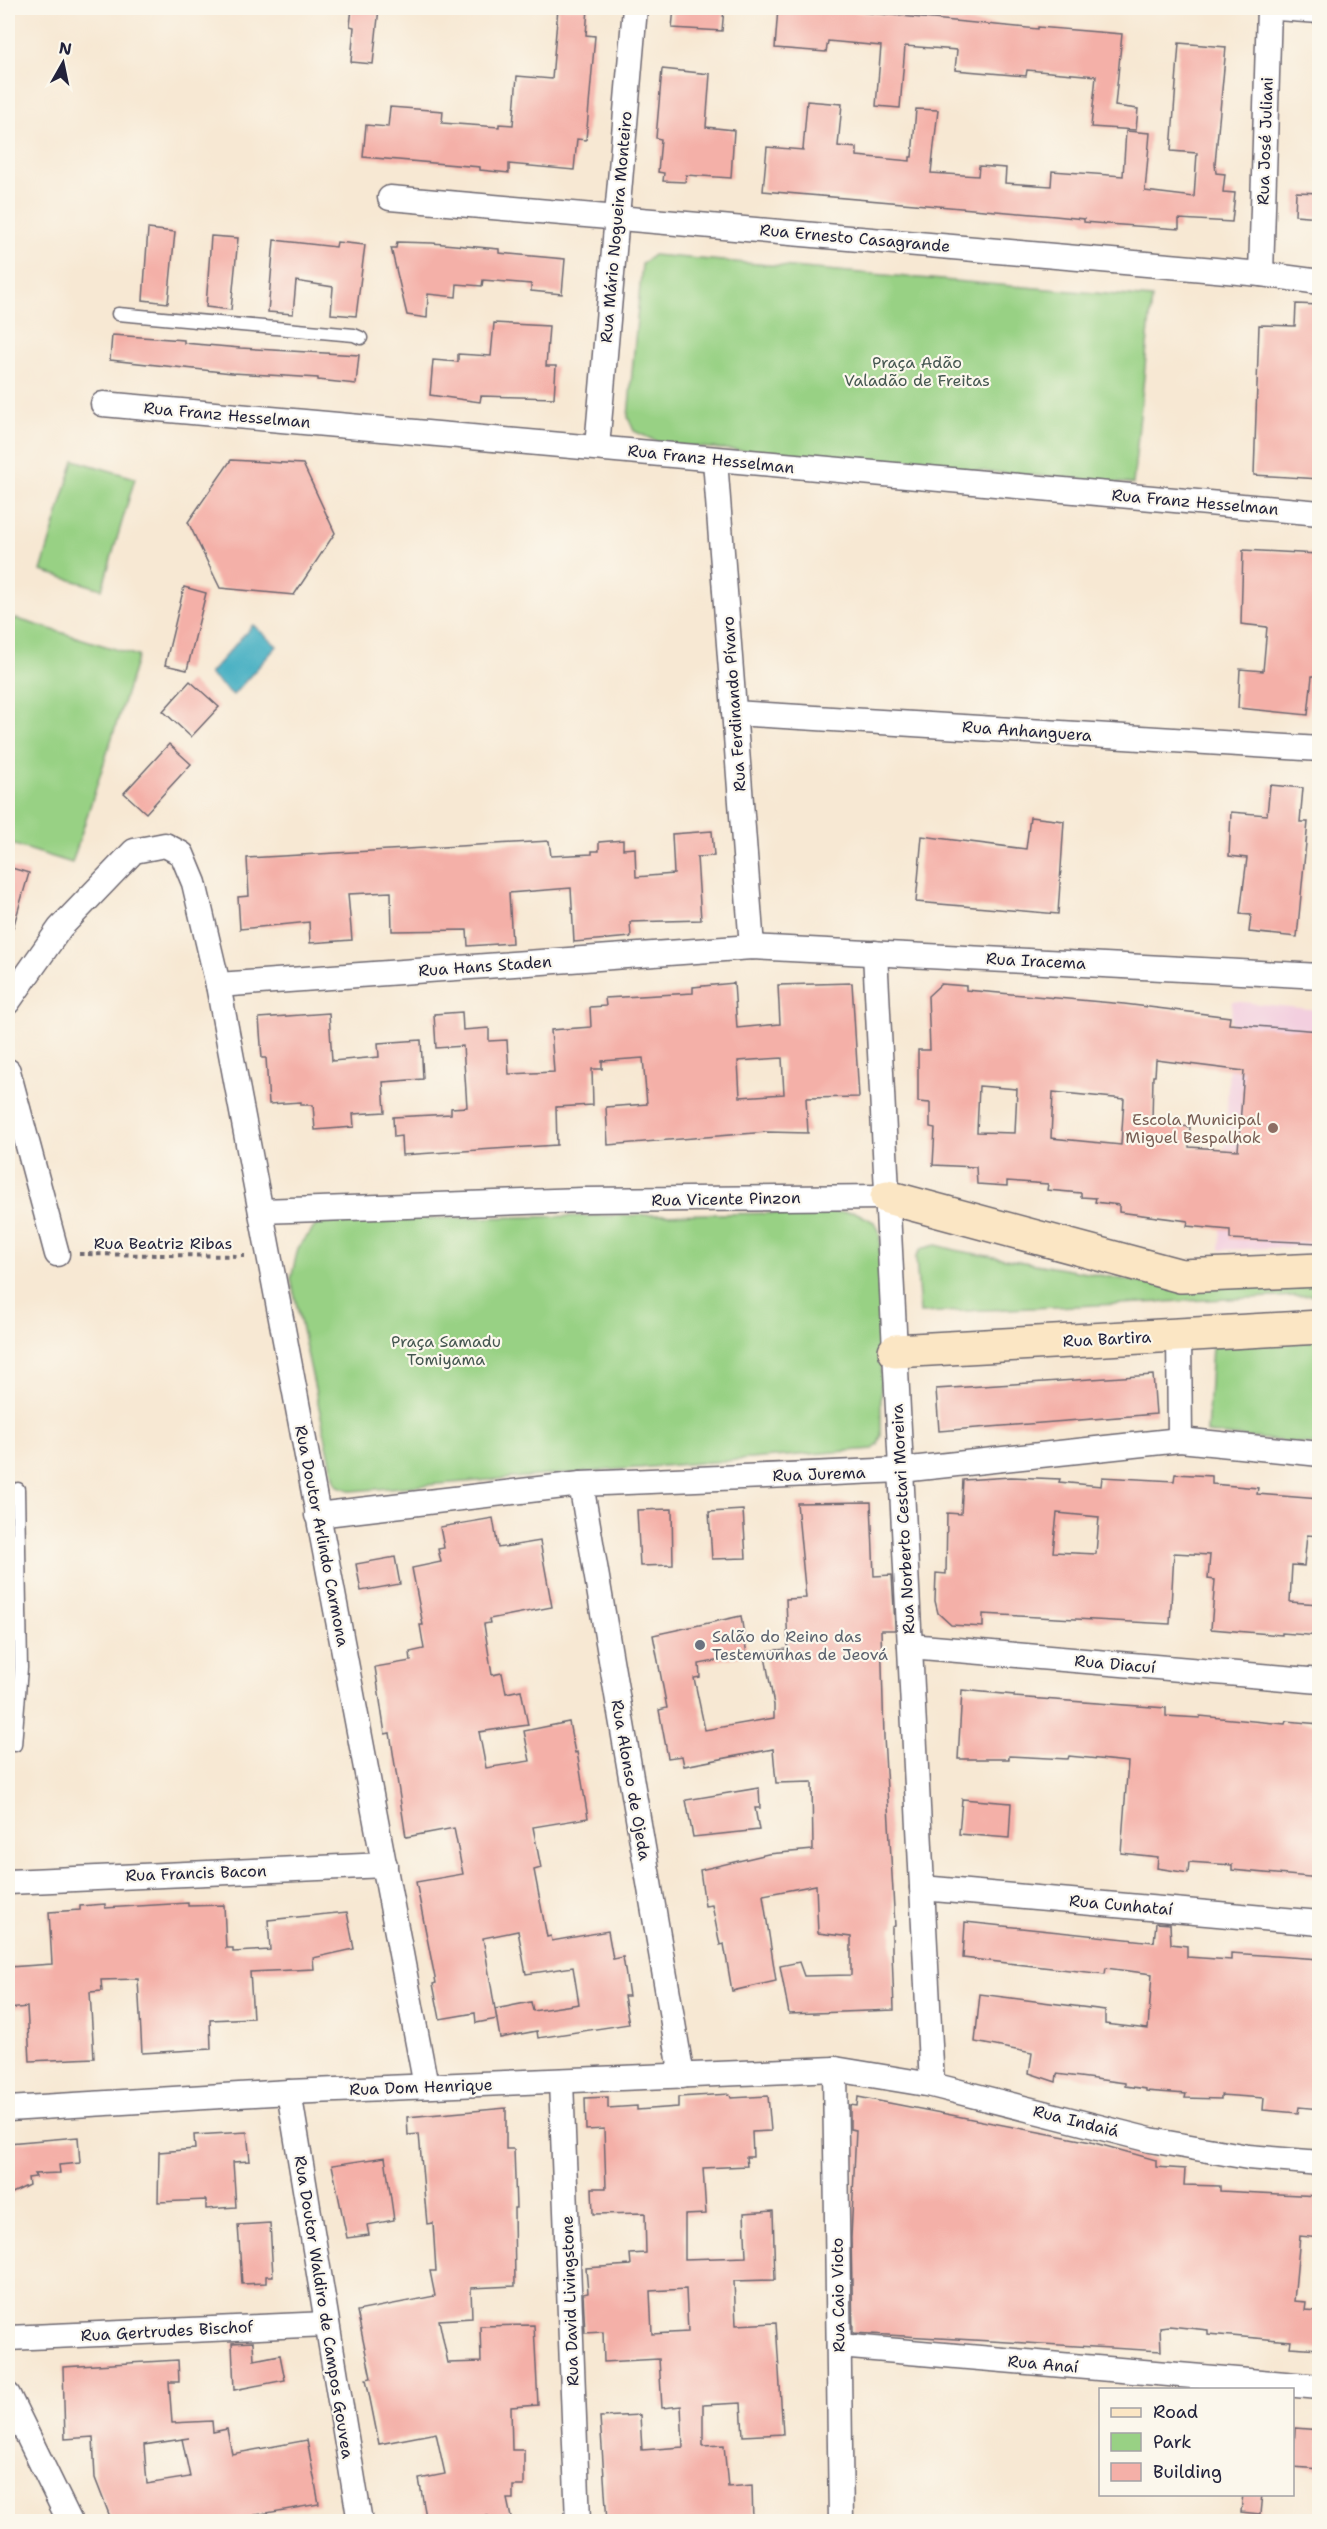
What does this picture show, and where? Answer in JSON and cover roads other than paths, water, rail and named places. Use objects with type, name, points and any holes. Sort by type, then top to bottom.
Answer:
[{"type":"street","name":"Rua Mário Nogueira Monteiro","points":[[597,447],[635,8]]},
{"type":"street","name":"Rua José Juliani","points":[[1262,274],[1269,8]]},
{"type":"street","points":[[1276,8],[1320,11]]},
{"type":"street","name":"Rua Ernesto Casagrande","points":[[390,198],[1262,274],[1320,282]]},
{"type":"street","name":"Rua Franz Hesselman","points":[[103,404],[1320,513]]},
{"type":"street","name":"Rua Ferdinando Pívaro","points":[[715,460],[752,947]]},
{"type":"street","name":"Rua Anhanguera","points":[[734,712],[1320,749]]},
{"type":"street","name":"Rua Doutor Arlindo Carmona","points":[[8,1002],[60,928],[134,851],[165,845],[182,854],[194,883],[218,985],[426,2086]]},
{"type":"street","name":"Rua Iracema","points":[[752,947],[1320,976]]},
{"type":"street","name":"Rua Hans Staden","points":[[218,985],[752,947]]},
{"type":"street","name":"Rua Norberto Cestari Moreira","points":[[875,953],[932,2085]]},
{"type":"street","points":[[8,1071],[57,1254]]},
{"type":"street","name":"Rua Vicente Pinzon","points":[[261,1210],[583,1200],[887,1197],[1181,1276],[1320,1270]]},
{"type":"street","name":"Rua Bartira","points":[[895,1351],[1320,1327]]},
{"type":"street","points":[[1179,1335],[1180,1440]]},
{"type":"street","name":"Rua Jurema","points":[[317,1515],[581,1484],[901,1470],[1180,1440],[1320,1455]]},
{"type":"street","name":"Rua Alonso de Ojeda","points":[[581,1484],[682,2076]]},
{"type":"street","name":"Rua Diacuí","points":[[910,1646],[1320,1682]]},
{"type":"street","name":"Rua Francis Bacon","points":[[8,1882],[385,1865]]},
{"type":"street","name":"Rua Cunhataí","points":[[922,1888],[1320,1923]]},
{"type":"street","name":"Rua Dom Henrique","points":[[8,2109],[289,2092],[835,2069]]},
{"type":"street","name":"Rua Indaiá","points":[[835,2069],[932,2085],[1150,2140],[1248,2157],[1320,2163]]},
{"type":"street","name":"Rua Caio Vioto","points":[[835,2069],[842,2522]]},
{"type":"street","name":"Rua David Livingstone","points":[[561,2081],[578,2522]]},
{"type":"street","name":"Rua Doutor Waldiro de Campos Gouvea","points":[[289,2092],[360,2522]]},
{"type":"street","name":"Rua Gertrudes Bischof","points":[[8,2338],[327,2324]]},
{"type":"street","name":"Rua Anaí","points":[[839,2346],[1320,2387]]},
{"type":"street","points":[[8,2395],[70,2522]]},
{"type":"lane","points":[[117,314],[354,335],[361,338]]},
{"type":"lane","points":[[15,1745],[21,1668],[18,1489]]},
{"type":"water","points":[[253,625],[277,646],[233,695],[209,674]]},
{"type":"place","name":"Escola Municipal Miguel Bespalhok","points":[[1273,1128]]},
{"type":"place","name":"Salão do Reino das Testemunhas de Jeová","points":[[700,1645]]},
{"type":"park label","name":"Praça Adão Valadão de Freitas","points":[[917,371]]},
{"type":"park label","name":"Praça Samadu Tomiyama","points":[[446,1350]]}]
